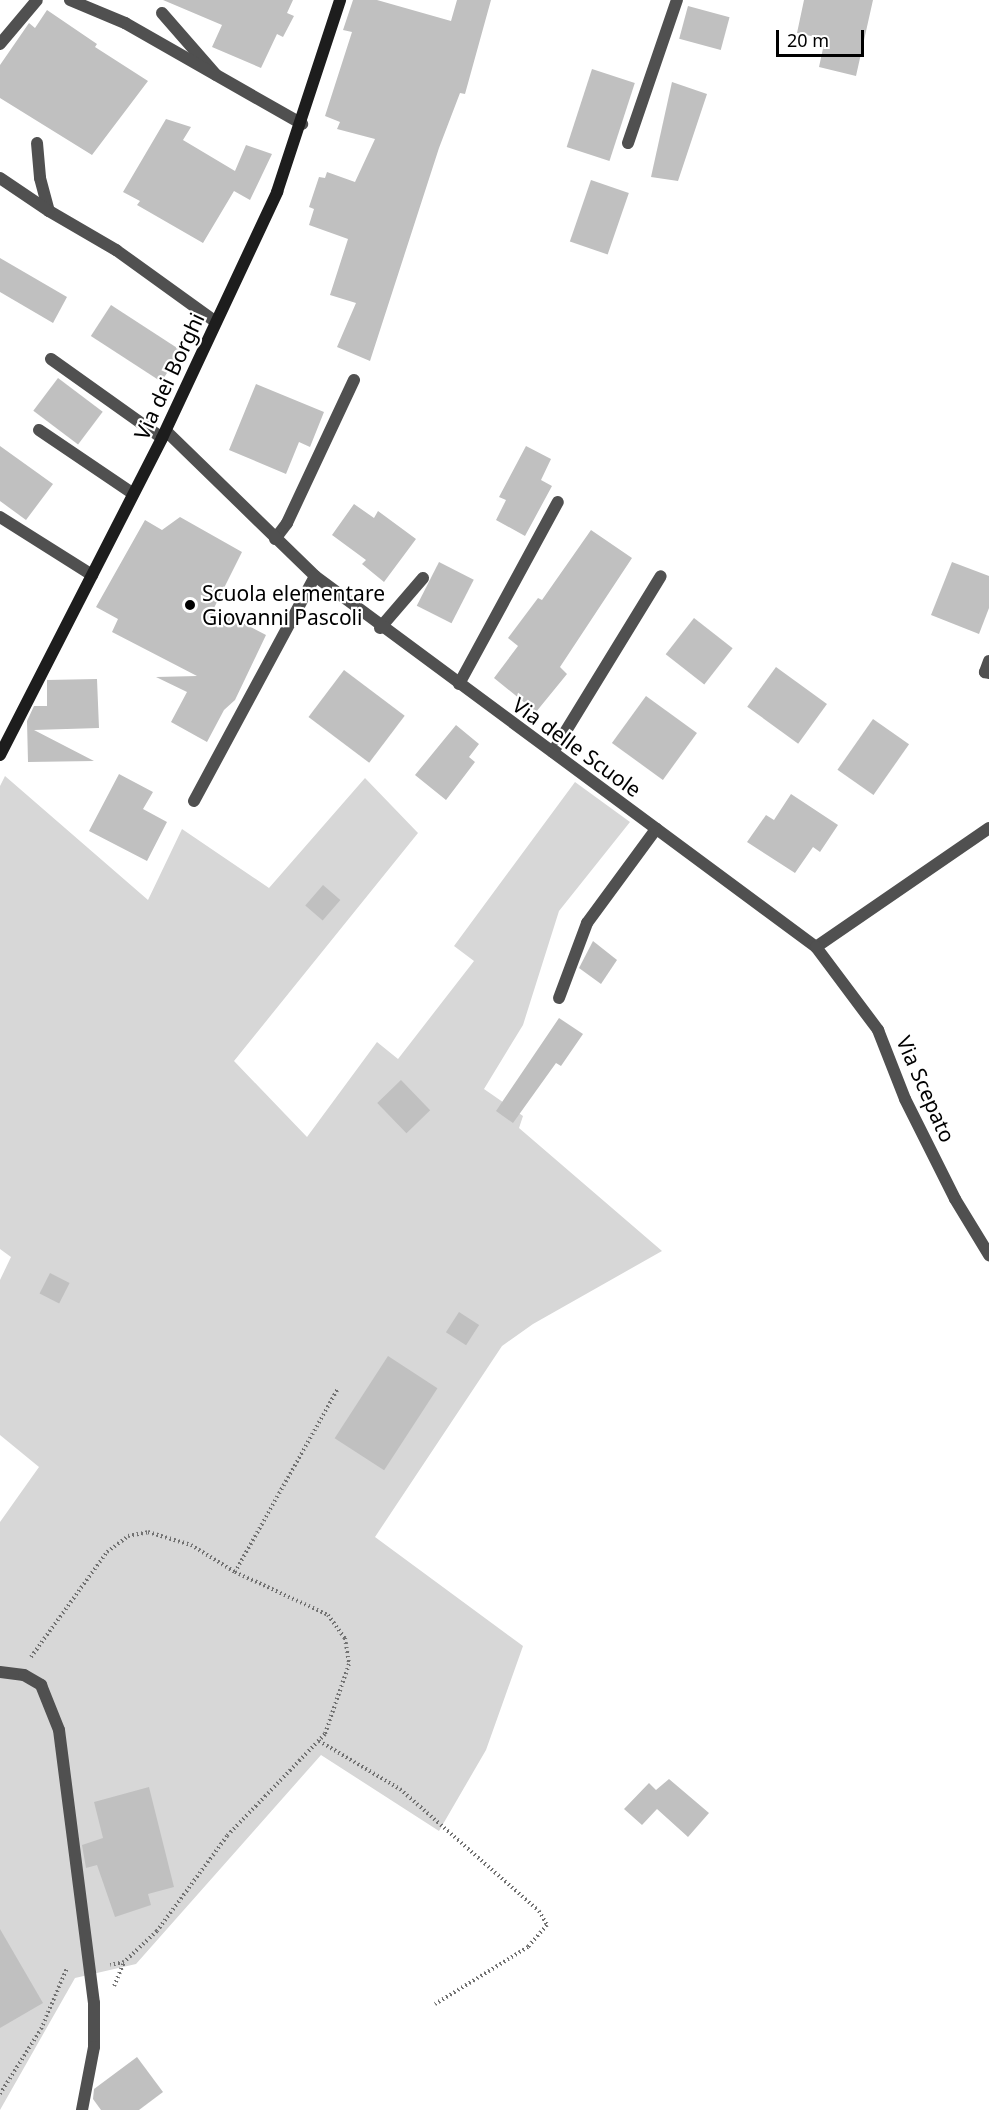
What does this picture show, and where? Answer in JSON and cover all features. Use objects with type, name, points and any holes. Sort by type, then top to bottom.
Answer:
[{"type":"street","points":[[0,44],[37,0]]},
{"type":"street","points":[[70,0],[125,23],[302,124]]},
{"type":"street","name":"Via dei Borghi","points":[[0,755],[132,493],[164,435],[277,192],[302,124],[340,0]]},
{"type":"street","points":[[628,143],[677,0]]},
{"type":"street","points":[[162,13],[216,75]]},
{"type":"street","points":[[37,143],[40,178],[49,211]]},
{"type":"street","points":[[0,178],[49,211],[116,250],[216,322]]},
{"type":"street","name":"Via delle Scuole","points":[[51,359],[164,435],[315,576],[380,628],[553,752],[816,947]]},
{"type":"street","points":[[275,539],[287,523],[354,380]]},
{"type":"street","points":[[39,430],[132,493]]},
{"type":"street","points":[[459,684],[558,502]]},
{"type":"street","points":[[0,517],[92,575]]},
{"type":"street","points":[[194,801],[315,576]]},
{"type":"street","points":[[553,752],[661,576]]},
{"type":"street","points":[[380,628],[423,578]]},
{"type":"street","points":[[989,661],[985,672],[989,673]]},
{"type":"street","points":[[816,947],[989,828]]},
{"type":"street","points":[[559,998],[587,923],[656,829]]},
{"type":"street","name":"Via Scepato","points":[[816,947],[878,1030],[905,1099],[989,1253]]},
{"type":"street","points":[[0,1672],[17,1674],[41,1685],[59,1730],[82,1932],[90,1968],[94,2047],[82,2110]]},
{"type":"path","points":[[235,1572],[337,1390]]},
{"type":"path","points":[[17,1674],[44,1643],[107,1552],[128,1536],[148,1532],[190,1545],[235,1572],[328,1615],[345,1638],[349,1664],[341,1698],[319,1741],[227,1836],[157,1931],[124,1962],[90,1968]]},
{"type":"path","points":[[319,1741],[400,1790],[539,1911],[547,1925],[528,1947],[435,2004]]},
{"type":"path","points":[[0,2094],[41,2030],[82,1932]]},
{"type":"shaded area","points":[[5,776],[148,900],[182,829],[269,888],[365,778],[418,833],[234,1061],[307,1137],[377,1042],[398,1059],[474,961],[454,946],[575,782],[630,822],[559,911],[523,1025],[484,1089],[523,1116],[519,1128],[662,1251],[533,1324],[502,1346],[375,1537],[523,1646],[486,1750],[439,1831],[321,1755],[136,1964],[75,1978],[0,2110],[0,1522],[39,1467],[0,1435],[0,1280],[11,1257],[0,1249],[0,786]]},
{"type":"building","points":[[163,0],[293,0],[287,13],[294,16],[283,37],[277,34],[261,68],[212,47],[222,25]]},
{"type":"building","points":[[353,0],[377,0],[451,21],[457,0],[491,0],[465,94],[460,93],[439,148],[370,361],[337,347],[356,303],[330,295],[348,239],[309,225],[314,209],[309,207],[319,177],[325,178],[327,172],[355,182],[375,139],[337,129],[340,122],[325,116],[352,32],[343,30]]},
{"type":"building","points":[[804,0],[873,0],[856,76],[819,67],[825,39],[797,33]]},
{"type":"building","points":[[688,6],[730,17],[721,50],[679,39]]},
{"type":"building","points":[[47,10],[97,44],[95,47],[148,81],[92,155],[0,98],[0,65],[29,23],[35,28]]},
{"type":"building","points":[[592,69],[635,83],[609,161],[567,147]]},
{"type":"building","points":[[672,82],[707,94],[678,181],[651,177]]},
{"type":"building","points":[[166,119],[191,127],[183,140],[235,171],[246,145],[272,154],[250,200],[234,191],[203,243],[137,205],[140,201],[123,192]]},
{"type":"building","points":[[591,180],[629,193],[608,254],[570,241]]},
{"type":"building","points":[[0,258],[67,297],[53,323],[0,292]]},
{"type":"building","points":[[111,305],[181,351],[161,382],[91,336]]},
{"type":"building","points":[[58,378],[103,412],[78,444],[33,411]]},
{"type":"building","points":[[256,384],[324,412],[310,447],[299,442],[286,474],[229,450]]},
{"type":"building","points":[[0,446],[53,484],[26,520],[0,501]]},
{"type":"building","points":[[526,446],[551,459],[541,480],[552,486],[525,536],[496,520],[506,500],[499,497]]},
{"type":"building","points":[[354,504],[374,518],[378,511],[416,539],[384,582],[362,564],[366,560],[332,535]]},
{"type":"building","points":[[180,517],[242,552],[214,608],[266,635],[235,700],[224,710],[207,742],[171,722],[187,692],[156,677],[197,676],[112,632],[118,619],[96,607],[145,520],[162,530]]},
{"type":"building","points":[[591,530],[632,558],[560,667],[567,674],[536,712],[494,678],[518,646],[508,638],[538,598],[542,600]]},
{"type":"building","points":[[439,562],[474,580],[452,623],[417,606]]},
{"type":"building","points":[[952,562],[989,576],[989,608],[979,634],[931,615]]},
{"type":"building","points":[[694,618],[733,648],[704,684],[666,654]]},
{"type":"building","points":[[776,667],[827,704],[798,744],[747,707]]},
{"type":"building","points":[[344,670],[405,716],[369,763],[308,717]]},
{"type":"building","points":[[97,679],[99,728],[34,730],[94,761],[28,762],[27,721],[34,706],[47,706],[47,680]]},
{"type":"building","points":[[646,696],[697,733],[663,780],[612,743]]},
{"type":"building","points":[[873,719],[909,744],[873,795],[837,770]]},
{"type":"building","points":[[456,725],[479,744],[469,757],[475,762],[446,800],[415,775]]},
{"type":"building","points":[[119,774],[153,792],[143,809],[167,822],[147,861],[89,831]]},
{"type":"building","points":[[791,794],[838,825],[820,852],[813,847],[795,873],[747,842],[766,815],[774,820]]},
{"type":"building","points":[[323,885],[340,900],[323,920],[305,905]]},
{"type":"building","points":[[593,941],[617,960],[601,984],[579,968]]},
{"type":"building","points":[[559,1018],[583,1034],[561,1066],[556,1063],[513,1123],[496,1111]]},
{"type":"building","points":[[401,1080],[430,1110],[406,1133],[377,1103]]},
{"type":"building","points":[[50,1273],[70,1283],[59,1303],[40,1293]]},
{"type":"building","points":[[459,1312],[479,1325],[466,1345],[446,1332]]},
{"type":"building","points":[[388,1356],[437,1388],[384,1470],[335,1438]]},
{"type":"building","points":[[669,1779],[709,1813],[688,1837],[657,1809],[642,1825],[624,1809],[649,1783],[656,1790]]},
{"type":"building","points":[[149,1787],[174,1887],[148,1894],[151,1905],[115,1917],[97,1865],[86,1868],[82,1845],[103,1838],[94,1802]]},
{"type":"building","points":[[0,1929],[43,2003],[0,2028]]},
{"type":"building","points":[[137,2057],[163,2092],[139,2110],[101,2110],[93,2099],[94,2089]]},
{"type":"place","name":"Scuola elementare Giovanni Pascoli","points":[[190,605]]}]
